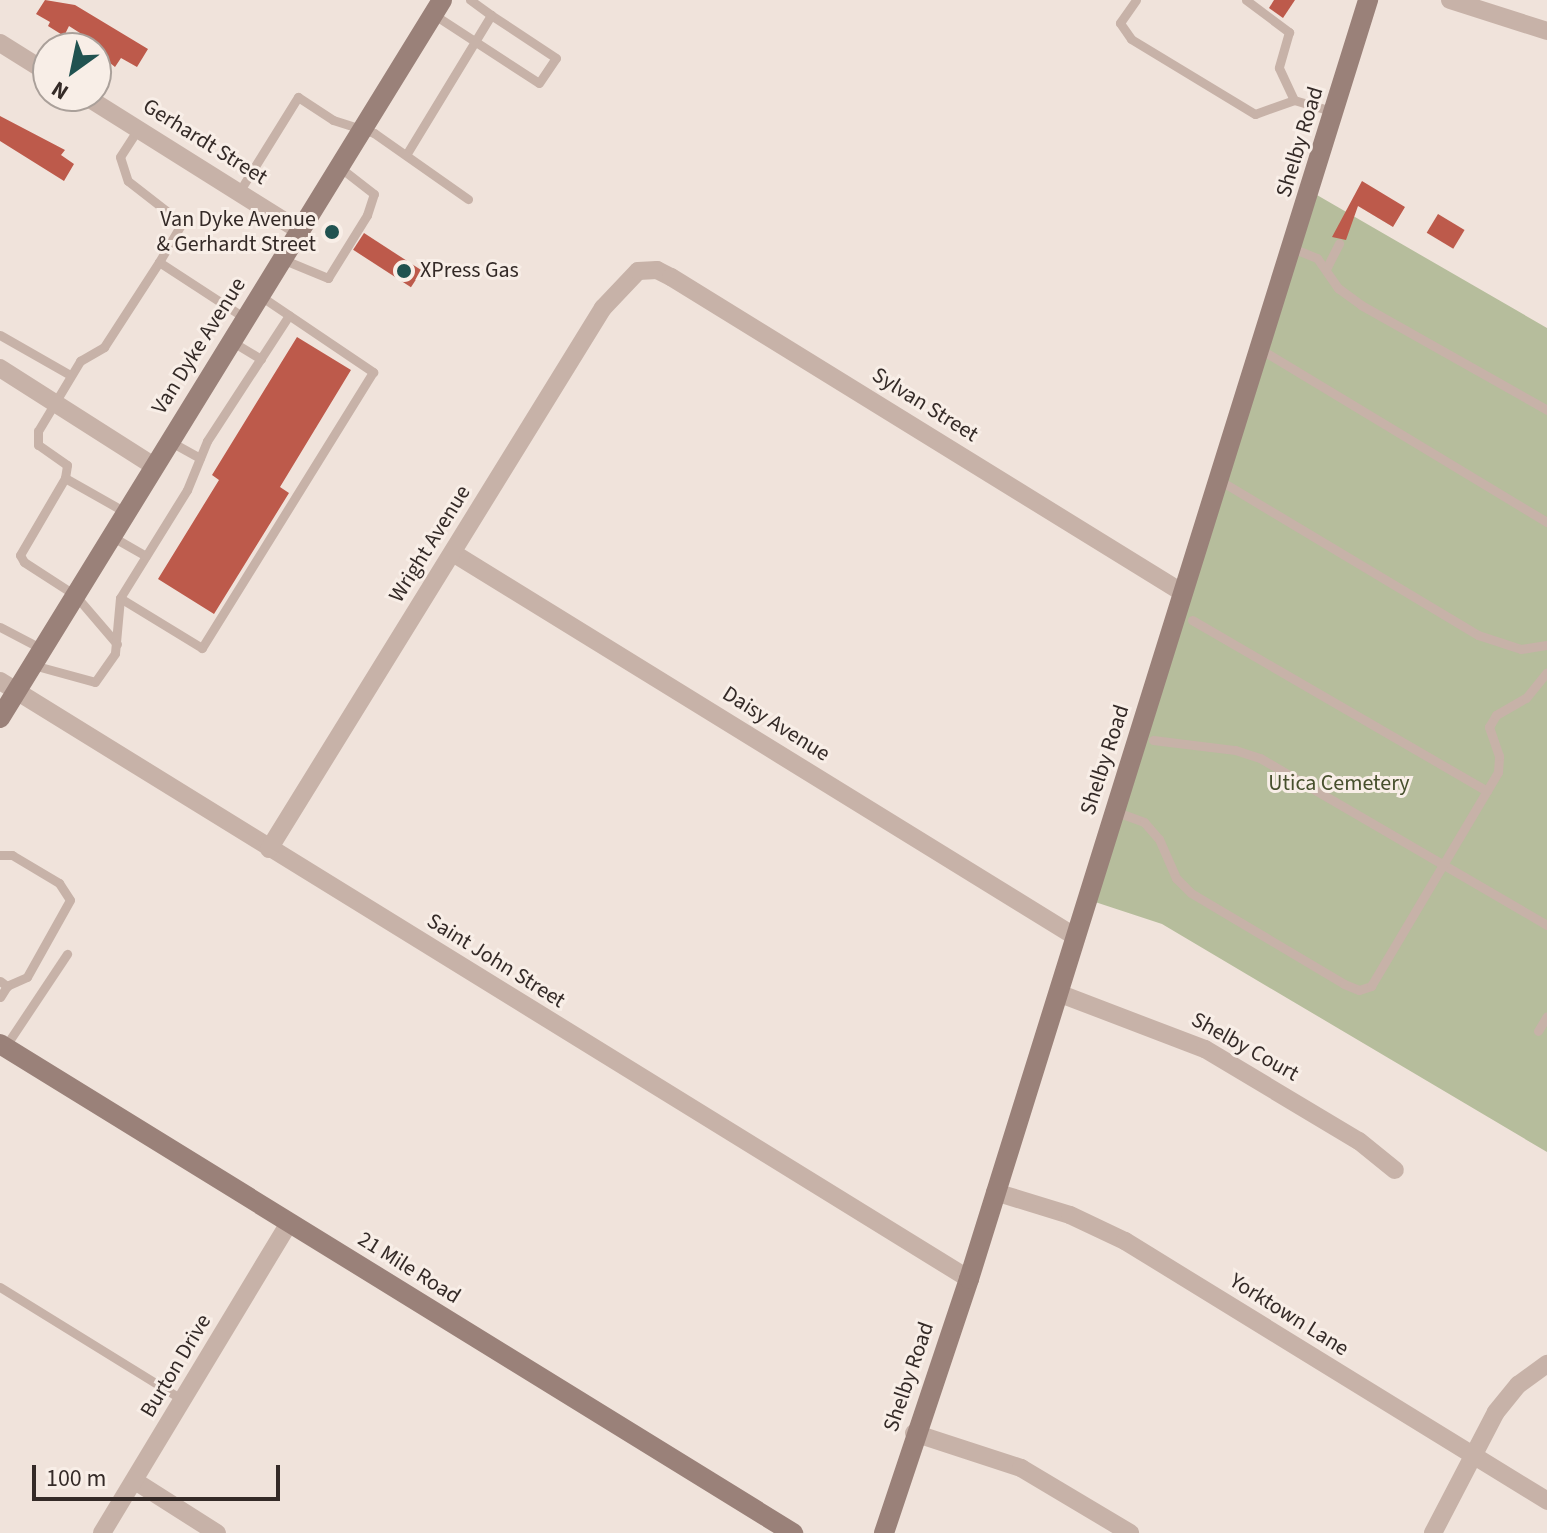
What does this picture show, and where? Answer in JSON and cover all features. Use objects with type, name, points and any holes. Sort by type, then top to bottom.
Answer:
[{"type":"street","name":"Shelby Road","points":[[884,1533],[914,1433],[969,1279],[1368,0]]},
{"type":"street","points":[[1450,0],[1547,31]]},
{"type":"street","name":"Van Dyke Avenue","points":[[0,718],[8,686],[37,657],[438,7]]},
{"type":"street","points":[[0,43],[32,63]]},
{"type":"street","name":"Gerhardt Street","points":[[111,112],[299,230]]},
{"type":"street","name":"Sylvan Street","points":[[638,271],[657,270],[671,277],[1183,593]]},
{"type":"street","name":"Wright Avenue","points":[[269,849],[603,308],[638,271]]},
{"type":"street","points":[[0,368],[154,466]]},
{"type":"street","name":"Daisy Avenue","points":[[453,553],[1074,936]]},
{"type":"street","name":"Saint John Street","points":[[8,686],[969,1279]]},
{"type":"street","name":"Shelby Court","points":[[1058,993],[1205,1049],[1359,1141],[1395,1170]]},
{"type":"street","name":"21 Mile Road","points":[[2,1045],[793,1533]]},
{"type":"street","name":"Yorktown Lane","points":[[995,1192],[1070,1215],[1125,1241],[1473,1451],[1547,1501]]},
{"type":"street","name":"Burton Drive","points":[[102,1533],[289,1223]]},
{"type":"street","points":[[1433,1533],[1473,1451],[1504,1401],[1547,1364]]},
{"type":"street","points":[[914,1433],[1021,1468],[1130,1533]]},
{"type":"street","points":[[135,1481],[217,1533]]},
{"type":"lane","points":[[1136,0],[1120,23],[1131,39],[1255,114],[1294,100],[1335,112]]},
{"type":"lane","points":[[1246,0],[1289,32],[1279,68],[1294,100]]},
{"type":"lane","points":[[438,7],[475,40],[539,83],[556,58],[476,2]]},
{"type":"lane","points":[[406,155],[491,15]]},
{"type":"lane","points":[[239,192],[298,97],[333,120],[361,129],[406,155],[468,199]]},
{"type":"lane","points":[[125,512],[67,474],[36,441],[52,401],[80,361],[104,347],[182,223],[128,181],[120,157],[138,129]]},
{"type":"lane","points":[[281,259],[319,278],[331,274],[375,199],[338,166]]},
{"type":"lane","points":[[1326,269],[1339,243]]},
{"type":"lane","points":[[1292,248],[1317,258],[1338,288],[1361,305],[1547,410]]},
{"type":"lane","points":[[159,262],[245,318]]},
{"type":"lane","points":[[120,598],[202,648],[373,372],[259,295]]},
{"type":"lane","points":[[0,627],[37,657],[95,682],[117,644],[120,598],[187,490],[200,458],[289,315]]},
{"type":"lane","points":[[0,335],[70,375]]},
{"type":"lane","points":[[231,341],[261,359]]},
{"type":"lane","points":[[1260,349],[1547,522]]},
{"type":"lane","points":[[169,441],[200,458]]},
{"type":"lane","points":[[67,474],[20,555],[24,562],[75,595],[117,644]]},
{"type":"lane","points":[[1219,480],[1478,635],[1521,649],[1547,645]]},
{"type":"lane","points":[[111,535],[146,556]]},
{"type":"lane","points":[[1192,620],[1487,791]]},
{"type":"lane","points":[[1114,811],[1144,822],[1159,839],[1176,878],[1191,893],[1359,990],[1379,977],[1487,791],[1499,756],[1489,727],[1496,715],[1526,698],[1547,672]]},
{"type":"lane","points":[[1153,740],[1235,750],[1260,758],[1547,925]]},
{"type":"lane","points":[[0,855],[12,855],[59,883],[70,900],[27,977],[3,984],[0,997]]},
{"type":"lane","points":[[2,1045],[67,954]]},
{"type":"lane","points":[[1538,1031],[1547,1016]]},
{"type":"lane","points":[[0,1287],[183,1400]]},
{"type":"green space","name":"Utica Cemetery","points":[[1310,191],[1547,328],[1547,1152],[1162,924],[1086,899]]},
{"type":"building","points":[[45,0],[75,5],[148,49],[137,67],[121,58],[115,67],[112,65],[112,32],[78,32],[69,26],[66,32],[58,32],[48,26],[50,22],[36,14]]},
{"type":"building","points":[[1274,0],[1295,0],[1283,18],[1269,8]]},
{"type":"building","points":[[0,116],[65,150],[61,155],[74,164],[64,181],[0,141]]},
{"type":"building","points":[[1362,181],[1405,207],[1393,227],[1358,206],[1346,240],[1332,237]]},
{"type":"building","points":[[1438,214],[1465,230],[1453,249],[1427,233]]},
{"type":"building","points":[[364,233],[422,271],[411,287],[353,250]]},
{"type":"building","points":[[297,337],[351,370],[280,487],[289,493],[214,614],[158,579],[219,480],[212,475]]},
{"type":"place","name":"Van Dyke Avenue & Gerhardt Street","points":[[332,232]]},
{"type":"place","name":"XPress Gas","points":[[404,271]]}]
